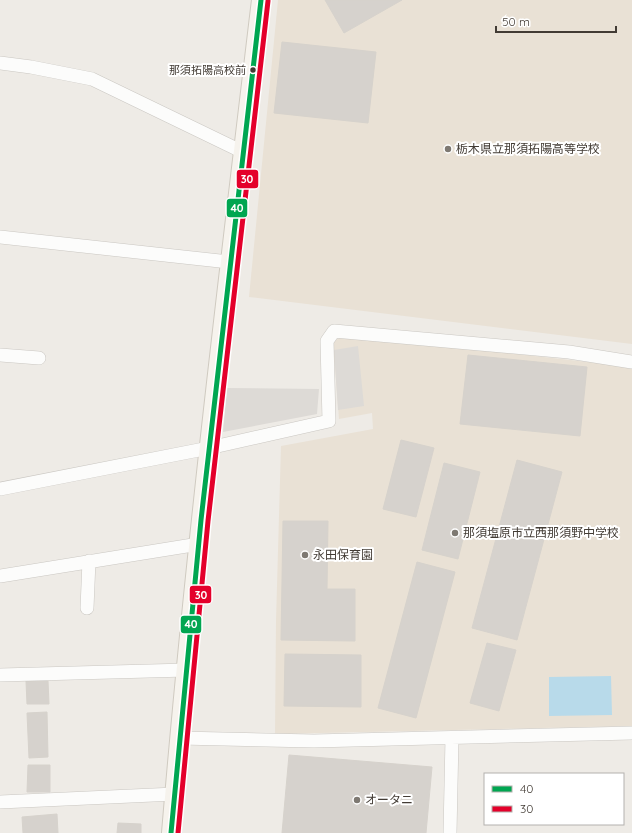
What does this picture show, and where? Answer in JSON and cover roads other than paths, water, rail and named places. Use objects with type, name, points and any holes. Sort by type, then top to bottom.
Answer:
[{"type":"street","points":[[171,833],[186,670],[229,262],[261,0]]},
{"type":"street","points":[[0,63],[31,67],[92,79],[243,152]]},
{"type":"street","points":[[0,238],[229,262]]},
{"type":"street","points":[[0,489],[209,448],[329,420],[327,341],[334,331],[569,352],[632,362]]},
{"type":"street","points":[[0,355],[39,358]]},
{"type":"street","points":[[0,576],[199,544]]},
{"type":"street","points":[[87,608],[89,561]]},
{"type":"street","points":[[0,675],[186,670]]},
{"type":"street","points":[[180,738],[314,741],[632,733]]},
{"type":"street","points":[[450,833],[452,738]]},
{"type":"street","points":[[0,802],[174,794]]},
{"type":"water","points":[[611,676],[612,715],[549,716],[549,677]]},
{"type":"place","name":"那須拓陽高校前","points":[[253,70]]},
{"type":"place","name":"栃木県立那須拓陽高等学校","points":[[448,149]]},
{"type":"place","name":"那須塩原市立西那須野中学校","points":[[455,533]]},
{"type":"place","name":"永田保育園","points":[[305,555]]},
{"type":"place","name":"オータニ","points":[[357,800]]}]
